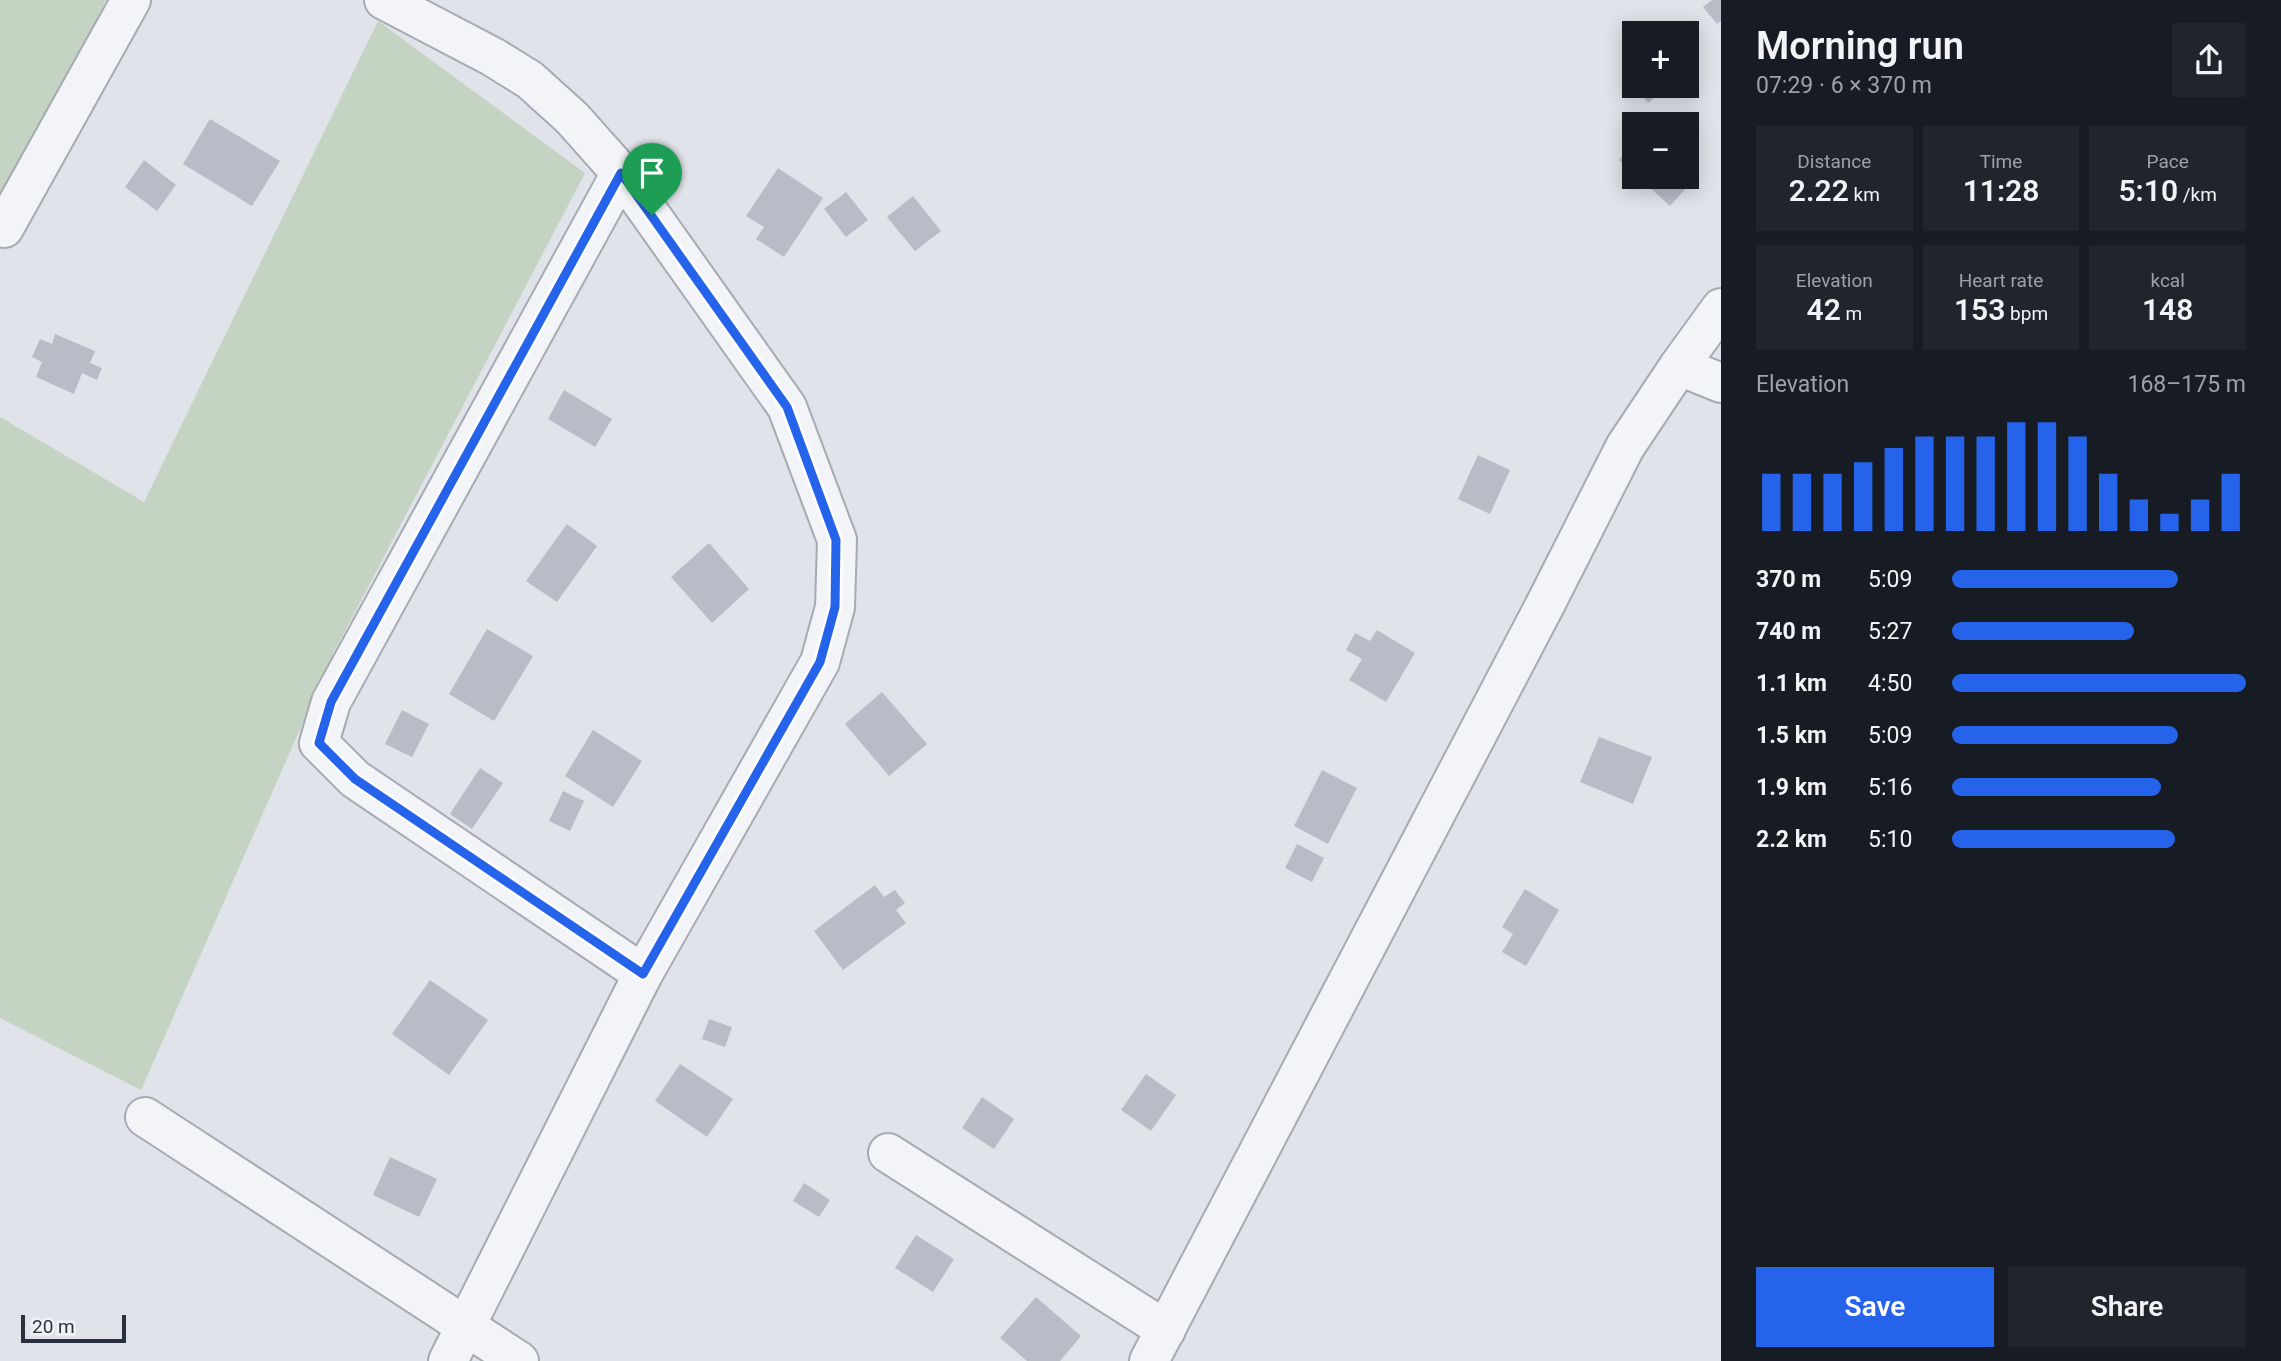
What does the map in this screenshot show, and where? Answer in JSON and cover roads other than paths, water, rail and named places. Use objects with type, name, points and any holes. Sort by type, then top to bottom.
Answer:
[{"type":"street","points":[[4,228],[131,0]]},
{"type":"street","points":[[384,0],[493,57],[530,80],[572,118],[621,173],[787,407],[836,540],[835,607],[820,662],[643,974],[448,1361]]},
{"type":"street","points":[[621,173],[331,702],[319,743],[355,779],[643,974]]},
{"type":"street","points":[[888,1153],[1157,1345],[1527,640],[1625,447],[1721,308]]},
{"type":"street","points":[[1679,366],[1721,383]]},
{"type":"street","points":[[145,1117],[519,1361]]}]
